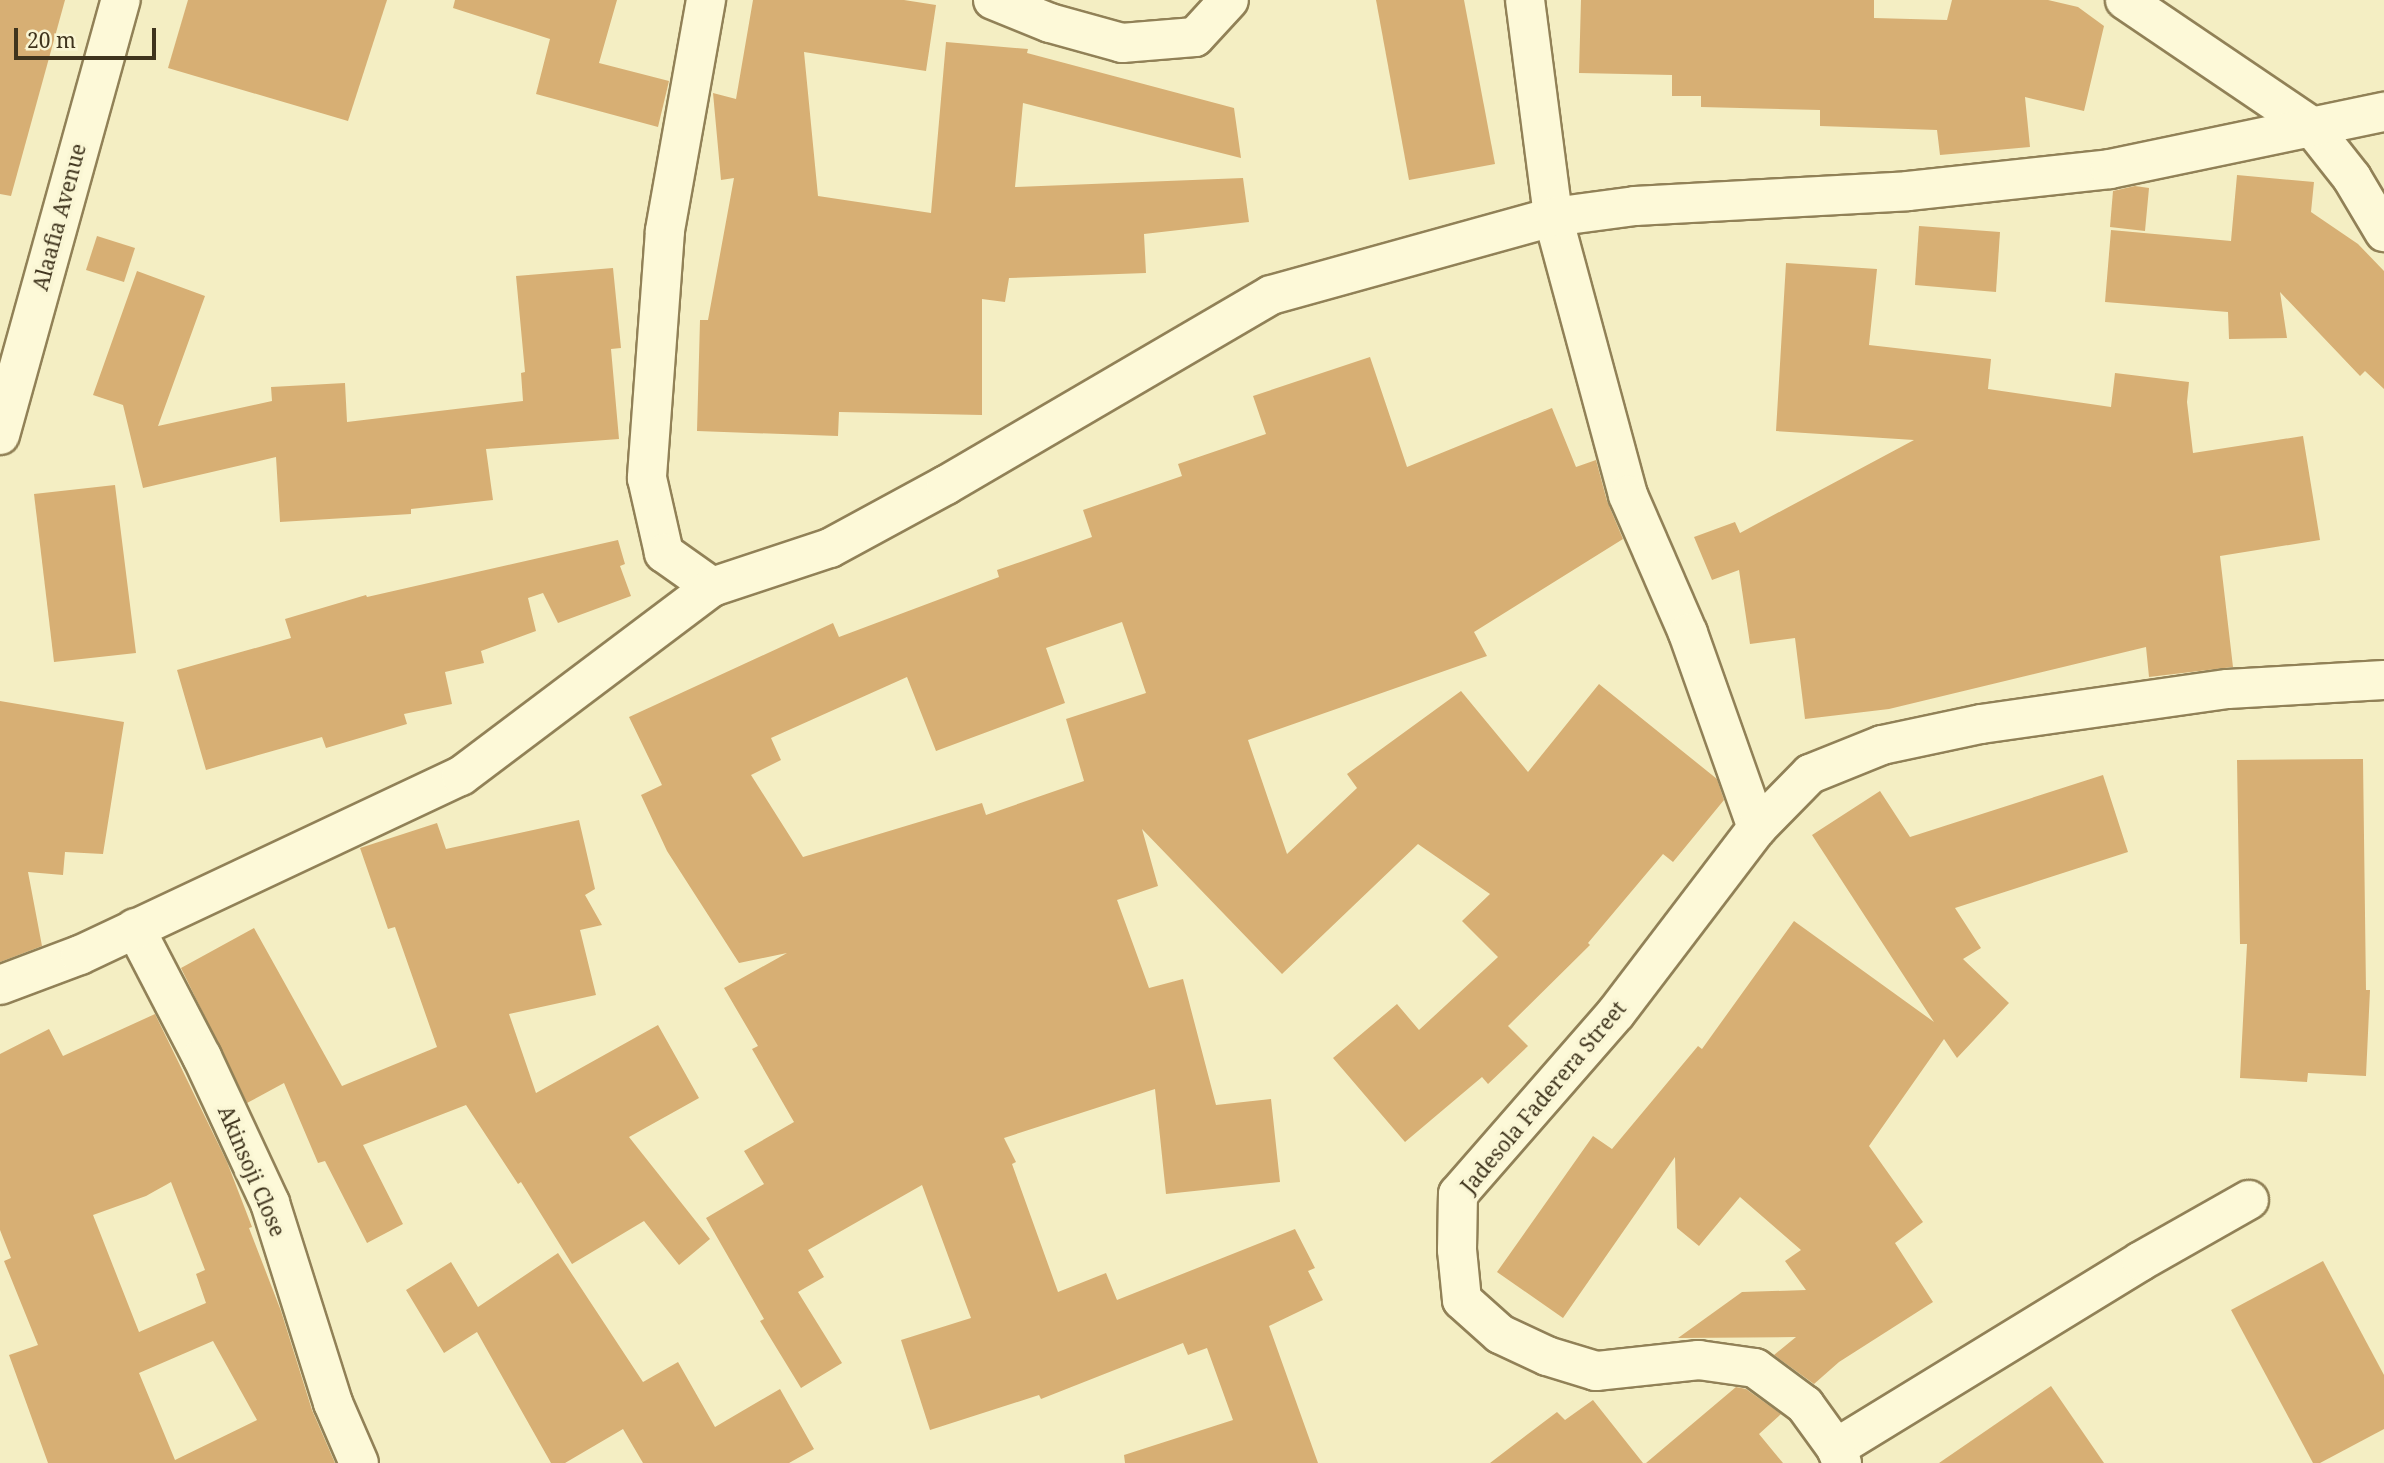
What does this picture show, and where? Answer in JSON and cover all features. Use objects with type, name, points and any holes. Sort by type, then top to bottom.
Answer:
[{"type":"street","name":"Alaafia Avenue","points":[[0,435],[121,0]]},
{"type":"street","points":[[706,0],[665,231],[647,478],[664,553],[712,587]]},
{"type":"street","points":[[993,0],[1050,23],[1122,43],[1195,37],[1229,0]]},
{"type":"street","points":[[1525,0],[1553,217],[1628,495],[1688,633],[1757,828]]},
{"type":"street","points":[[2125,0],[2311,126],[2352,178],[2384,232]]},
{"type":"street","points":[[0,985],[80,955],[461,776],[712,587],[830,548],[946,485],[1271,295],[1553,217],[1635,206],[1908,191],[2110,169],[2384,112]]},
{"type":"street","name":"Jadesola Faderera Street","points":[[1839,1456],[1805,1405],[1755,1368],[1699,1360],[1596,1370],[1547,1356],[1500,1334],[1462,1300],[1457,1250],[1458,1194],[1616,1013],[1757,828],[1810,774],[1882,745],[1981,724],[2228,689],[2384,680]]},
{"type":"street","name":"Akinsoji Close","points":[[135,928],[202,1057],[270,1203],[333,1404],[359,1463]]},
{"type":"street","points":[[1839,1456],[2141,1261],[2249,1200]]},
{"type":"building","points":[[0,0],[65,0],[11,196],[0,194]]},
{"type":"building","points":[[188,0],[387,0],[348,121],[168,68]]},
{"type":"building","points":[[455,0],[617,0],[599,63],[669,81],[658,127],[536,94],[550,39],[453,8]]},
{"type":"building","points":[[753,0],[904,0],[936,5],[926,71],[804,52],[818,196],[931,213],[946,42],[1028,49],[1027,53],[1234,108],[1241,158],[1023,103],[1015,187],[1243,178],[1249,222],[1144,234],[1146,273],[1009,278],[1005,302],[982,299],[982,415],[839,412],[838,436],[697,431],[700,320],[708,320],[734,178],[721,180],[713,93],[736,99]]},
{"type":"building","points":[[1376,0],[1464,0],[1495,164],[1409,180]]},
{"type":"building","points":[[1581,0],[1874,0],[1874,18],[1947,20],[1952,0],[2048,0],[2078,7],[2104,26],[2084,111],[2025,97],[2030,147],[1940,155],[1937,130],[1820,126],[1820,110],[1701,107],[1701,96],[1672,96],[1672,75],[1579,73]]},
{"type":"building","points":[[2237,175],[2314,182],[2311,212],[2358,244],[2384,271],[2384,389],[2365,371],[2360,376],[2280,292],[2287,338],[2229,339],[2228,312],[2105,302],[2111,230],[2231,241]]},
{"type":"building","points":[[2135,186],[2149,188],[2145,231],[2110,227],[2113,191]]},
{"type":"building","points":[[1919,226],[2000,232],[1996,292],[1915,285]]},
{"type":"building","points":[[97,236],[135,248],[124,282],[86,270]]},
{"type":"building","points":[[1786,263],[1877,269],[1869,345],[1991,359],[1988,389],[2111,407],[2115,373],[2189,382],[2187,402],[2193,453],[2303,436],[2320,540],[2220,556],[2233,667],[2149,677],[2146,647],[1889,709],[1805,719],[1795,638],[1750,644],[1739,570],[1712,580],[1694,537],[1735,522],[1740,533],[1914,440],[1776,431]]},
{"type":"building","points":[[613,268],[621,348],[611,349],[619,439],[486,449],[493,500],[411,509],[411,514],[280,522],[276,457],[143,488],[123,405],[93,395],[137,271],[205,296],[158,426],[272,401],[271,387],[345,383],[347,422],[523,401],[521,373],[525,372],[516,276]]},
{"type":"building","points":[[1370,357],[1407,467],[1552,408],[1576,467],[1596,460],[1607,501],[1623,539],[1474,632],[1487,656],[1248,740],[1287,854],[1357,788],[1347,774],[1461,691],[1528,772],[1599,684],[1717,779],[1724,800],[1673,862],[1663,854],[1588,943],[1590,945],[1508,1026],[1528,1046],[1488,1084],[1482,1077],[1405,1142],[1333,1058],[1397,1004],[1419,1030],[1498,957],[1462,921],[1490,894],[1418,844],[1282,974],[1142,829],[1158,886],[1117,900],[1149,988],[1183,979],[1216,1105],[1271,1099],[1280,1182],[1166,1194],[1155,1089],[1004,1138],[1016,1162],[1012,1164],[1058,1292],[1106,1273],[1117,1300],[1295,1229],[1315,1268],[1308,1271],[1323,1300],[1269,1326],[1318,1463],[1125,1463],[1124,1455],[1233,1420],[1207,1348],[1188,1355],[1183,1343],[1041,1399],[1039,1395],[930,1430],[901,1340],[971,1318],[922,1185],[808,1250],[824,1277],[798,1292],[842,1363],[801,1388],[760,1321],[764,1319],[706,1218],[764,1184],[744,1151],[794,1122],[752,1049],[758,1046],[724,988],[787,953],[739,963],[667,851],[641,795],[662,785],[629,717],[833,623],[839,637],[999,577],[997,570],[1092,537],[1083,510],[1182,476],[1178,464],[1266,434],[1253,396]],"holes":[[[1122,622],[1146,693],[1066,719],[1084,781],[986,815],[982,803],[803,857],[751,775],[781,760],[771,738],[907,677],[936,751],[1065,703],[1046,648]]]},
{"type":"building","points":[[115,485],[136,653],[54,662],[34,494]]},
{"type":"building","points":[[618,540],[625,564],[620,566],[631,596],[558,623],[543,593],[528,598],[536,631],[481,651],[484,663],[445,672],[452,704],[404,714],[407,724],[326,748],[322,737],[206,770],[177,670],[291,638],[285,619],[366,595],[367,597]]},
{"type":"building","points":[[0,701],[124,722],[103,854],[65,852],[63,875],[28,872],[42,946],[0,962]]},
{"type":"building","points":[[2363,759],[2366,990],[2370,990],[2366,1076],[2308,1073],[2307,1082],[2240,1078],[2247,944],[2240,944],[2237,760]]},
{"type":"building","points":[[2103,775],[2128,852],[1955,908],[1981,948],[1963,959],[2009,1003],[1957,1058],[1944,1039],[1869,1146],[1923,1222],[1895,1243],[1933,1302],[1839,1362],[1814,1384],[1774,1355],[1796,1337],[1678,1338],[1742,1292],[1806,1290],[1785,1261],[1801,1250],[1740,1197],[1699,1246],[1677,1228],[1675,1157],[1563,1318],[1497,1272],[1593,1136],[1612,1149],[1698,1046],[1702,1049],[1794,921],[1934,1022],[1812,835],[1880,791],[1910,837]]},
{"type":"building","points":[[579,820],[595,889],[585,895],[602,925],[580,930],[596,995],[509,1014],[536,1093],[658,1025],[699,1098],[629,1137],[710,1239],[679,1265],[644,1221],[572,1264],[521,1182],[518,1184],[466,1105],[363,1145],[403,1224],[367,1243],[325,1161],[318,1163],[284,1083],[247,1103],[181,968],[254,928],[342,1086],[437,1047],[395,927],[388,929],[360,848],[437,823],[446,849]]},
{"type":"building","points":[[155,1014],[227,1162],[281,1311],[312,1410],[335,1463],[48,1463],[9,1355],[38,1345],[4,1261],[11,1258],[0,1230],[0,1054],[49,1029],[63,1056]],"holes":[[[171,1182],[205,1270],[196,1274],[206,1303],[139,1332],[93,1215],[146,1196]],[[213,1341],[257,1420],[175,1460],[139,1373]]]},
{"type":"building","points":[[558,1253],[643,1382],[678,1362],[715,1427],[780,1389],[814,1449],[789,1463],[643,1463],[623,1429],[565,1463],[551,1463],[477,1332],[444,1353],[406,1290],[451,1262],[478,1307]]},
{"type":"building","points":[[2323,1261],[2384,1375],[2384,1429],[2320,1463],[2313,1463],[2231,1310]]},
{"type":"building","points":[[2051,1386],[2104,1463],[1939,1463]]},
{"type":"building","points":[[1736,1387],[1746,1389],[1781,1414],[1759,1434],[1783,1463],[1646,1463]]},
{"type":"building","points":[[1593,1400],[1643,1463],[1490,1463],[1557,1412],[1565,1420]]}]
